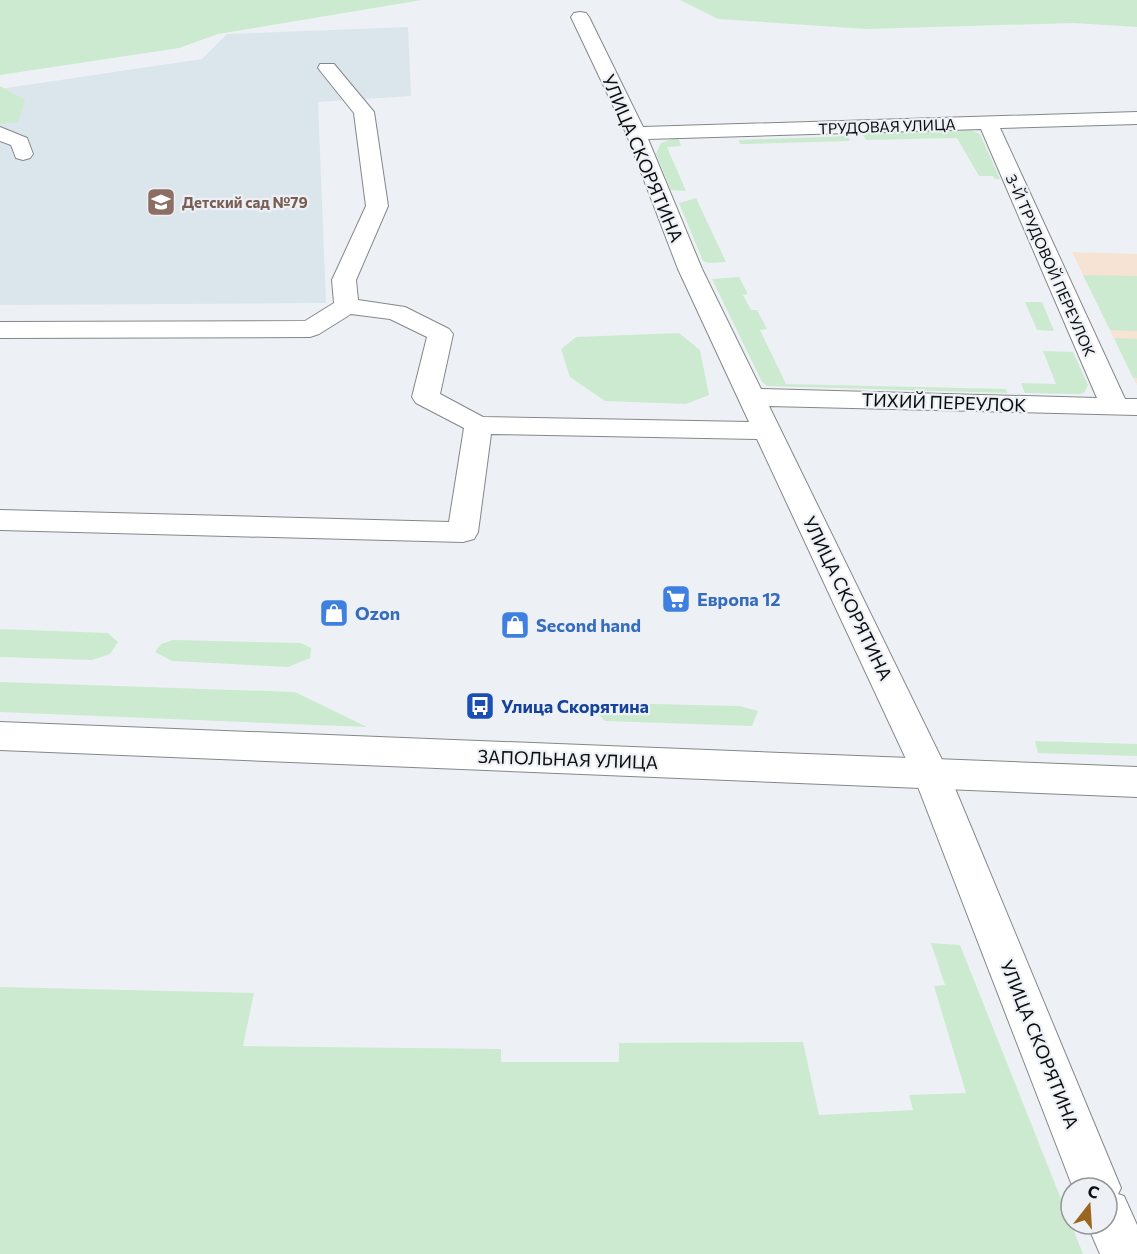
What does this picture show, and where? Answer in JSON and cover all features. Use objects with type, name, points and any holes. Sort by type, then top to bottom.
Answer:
[{"type":"street","name":"УЛИЦА СКОРЯТИНА","points":[[580,17],[636,133],[690,269],[932,774],[1092,1176]]},
{"type":"street","points":[[327,68],[364,112],[377,206],[344,280],[346,306]]},
{"type":"street","name":"ТРУДОВАЯ УЛИЦА","points":[[636,133],[1137,118]]},
{"type":"street","name":"3-Й ТРУДОВОЙ ПЕРЕУЛОК","points":[[988,123],[1126,407]]},
{"type":"street","points":[[0,133],[20,142],[23,154]]},
{"type":"street","points":[[0,330],[310,329],[346,306],[396,312],[440,334],[426,398],[478,425],[766,431]]},
{"type":"street","name":"ТИХИЙ ПЕРЕУЛОК","points":[[752,396],[1126,407]]},
{"type":"street","points":[[0,520],[462,532],[478,425]]},
{"type":"street","name":"ЗАПОЛЬНАЯ УЛИЦА","points":[[0,736],[1137,782]]},
{"type":"street","points":[[1117,1236],[1125,1254]]},
{"type":"shaded area","name":"Детский сад №79","points":[[408,27],[411,96],[318,102],[326,303],[0,305],[0,89],[202,59],[227,34]]},
{"type":"shaded area","points":[[1072,252],[1137,254],[1137,385],[1110,330]]},
{"type":"green space","points":[[0,0],[422,0],[218,34],[179,48],[0,75]]},
{"type":"green space","points":[[680,0],[1137,0],[1137,27],[1074,23],[866,29],[718,19]]},
{"type":"green space","points":[[0,86],[25,100],[18,122],[0,124]]},
{"type":"green space","points":[[969,129],[980,134],[1000,179],[995,179],[993,176],[979,176],[957,138],[866,140],[859,130]]},
{"type":"green space","points":[[848,136],[850,141],[740,144],[739,140]]},
{"type":"green space","points":[[678,137],[681,146],[667,147],[686,191],[671,190],[656,154],[661,143]]},
{"type":"green space","points":[[696,198],[726,262],[703,261],[679,203]]},
{"type":"green space","points":[[1083,275],[1137,276],[1137,331],[1110,330]]},
{"type":"green space","points":[[739,277],[748,294],[743,295],[751,310],[757,310],[767,329],[760,330],[786,384],[1006,389],[1007,393],[767,386],[762,382],[712,279]]},
{"type":"green space","points":[[1025,302],[1042,302],[1054,331],[1037,330]]},
{"type":"green space","points":[[679,333],[700,350],[709,395],[686,404],[605,401],[570,377],[561,349],[576,337]]},
{"type":"green space","points":[[1114,338],[1137,339],[1137,378],[1133,378]]},
{"type":"green space","points":[[1043,351],[1073,352],[1088,385],[1085,392],[1080,394],[1025,393],[1021,383],[1056,384]]},
{"type":"green space","points":[[0,629],[108,633],[118,642],[110,654],[92,660],[0,657]]},
{"type":"green space","points":[[173,640],[301,643],[311,648],[310,658],[288,667],[172,661],[155,652],[161,644]]},
{"type":"green space","points":[[0,682],[295,692],[367,727],[0,712]]},
{"type":"green space","points":[[610,703],[740,706],[758,711],[752,726],[605,721],[593,708]]},
{"type":"green space","points":[[1035,741],[1137,744],[1137,756],[1038,753]]},
{"type":"green space","points":[[931,943],[960,945],[1059,1194],[1059,1236],[1076,1236],[1083,1254],[0,1254],[0,987],[254,993],[243,1046],[501,1049],[501,1062],[619,1062],[619,1043],[803,1042],[819,1115],[913,1110],[909,1095],[966,1093],[934,986],[945,985]]},
{"type":"place","name":"Детский сад №79","points":[[161,202]]},
{"type":"place","name":"Европа 12","points":[[676,599]]},
{"type":"place","name":"Ozon","points":[[334,613]]},
{"type":"place","name":"Second hand","points":[[515,625]]},
{"type":"place","name":"Улица Скорятина","points":[[480,706]]}]
